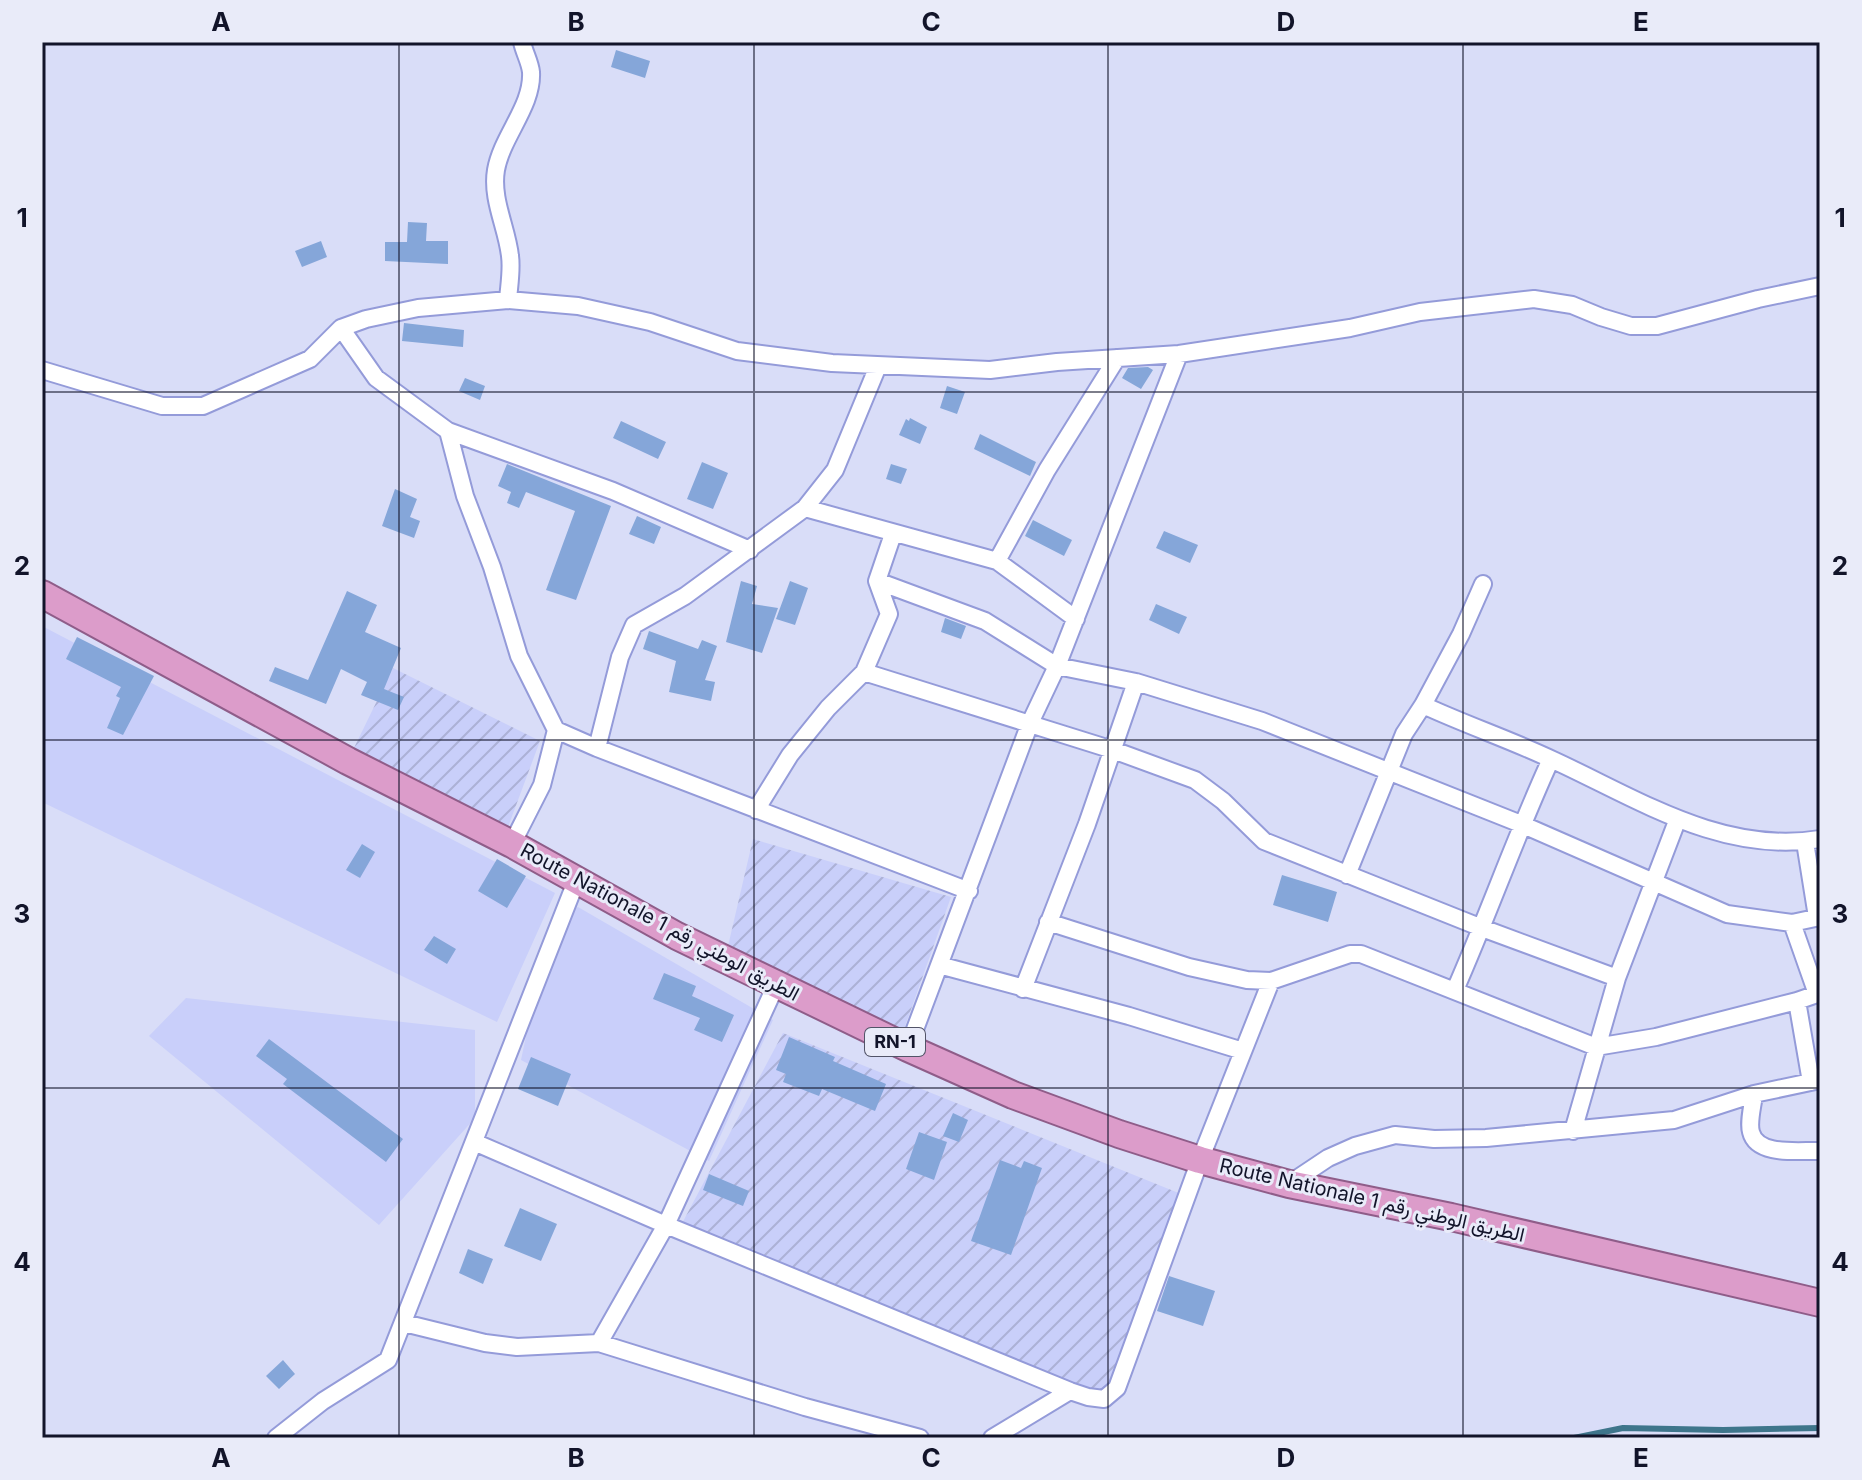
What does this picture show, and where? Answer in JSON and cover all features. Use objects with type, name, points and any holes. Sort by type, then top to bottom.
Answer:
[{"type":"highway","name":"Route Nationale الطريق الوطني رقم 1","points":[[42,594],[348,761],[577,879],[677,936],[908,1048],[1013,1095],[1200,1160],[1289,1184],[1451,1217],[1820,1303]]},
{"type":"street","points":[[508,300],[511,258],[495,174],[502,145],[526,102],[530,87],[531,70],[522,42]]},
{"type":"street","points":[[42,370],[162,406],[203,406],[310,359],[341,328],[366,319],[418,308],[508,300],[578,306],[650,322],[737,351],[878,366],[990,370],[1179,354],[1350,328],[1420,312],[1534,299],[1572,305],[1631,326],[1657,326],[1820,286]]},
{"type":"street","points":[[341,328],[376,378],[448,431],[613,491],[750,550]]},
{"type":"street","points":[[908,1048],[1030,723],[1076,619],[1179,354]]},
{"type":"street","points":[[997,561],[1047,470],[1117,358]]},
{"type":"street","points":[[597,748],[620,657],[634,625],[685,596],[805,508],[835,470],[878,366]]},
{"type":"street","points":[[448,431],[465,496],[492,567],[519,656],[556,730],[969,891]]},
{"type":"street","points":[[805,508],[997,561],[1076,619]]},
{"type":"street","points":[[756,810],[790,755],[828,708],[864,672],[889,614],[877,581],[893,534]]},
{"type":"street","points":[[877,581],[985,621],[1057,666],[1136,682],[1262,721],[1521,824],[1727,914],[1792,923],[1818,917],[1812,840],[1768,842],[1738,838],[1677,821],[1551,759],[1423,705]]},
{"type":"street","points":[[1347,875],[1404,734],[1423,705],[1483,584]]},
{"type":"street","points":[[864,672],[1113,750],[1195,780],[1223,801],[1264,841],[1617,978]]},
{"type":"street","points":[[1023,989],[1136,682]]},
{"type":"street","points":[[512,844],[542,785],[556,730]]},
{"type":"street","points":[[1455,990],[1521,824],[1551,759]]},
{"type":"street","points":[[1573,1131],[1617,978],[1677,821]]},
{"type":"street","points":[[276,1438],[323,1401],[388,1360],[577,879]]},
{"type":"street","points":[[1048,922],[1189,967],[1247,980],[1271,981],[1350,954],[1361,954],[1596,1047],[1656,1037],[1818,994],[1792,923]]},
{"type":"street","points":[[939,965],[1129,1016],[1243,1051]]},
{"type":"street","points":[[474,1142],[666,1225],[1070,1391],[1104,1399],[1117,1388],[1200,1160],[1271,981]]},
{"type":"street","points":[[599,1343],[666,1225],[776,985]]},
{"type":"street","points":[[1289,1184],[1328,1158],[1355,1146],[1395,1135],[1434,1139],[1486,1138],[1674,1120],[1754,1094],[1816,1081],[1797,1001]]},
{"type":"street","points":[[1754,1094],[1750,1132],[1758,1144],[1770,1149],[1820,1151]]},
{"type":"street","points":[[404,1323],[485,1343],[517,1347],[599,1343],[805,1407],[920,1438]]},
{"type":"street","points":[[992,1438],[1070,1391]]},
{"type":"shaded area","points":[[42,626],[555,893],[497,1022],[42,802]]},
{"type":"shaded area","points":[[393,668],[540,741],[508,827],[352,752]]},
{"type":"shaded area","points":[[753,839],[951,897],[903,1032],[728,946]]},
{"type":"shaded area","points":[[578,907],[773,1020],[709,1161],[521,1060],[532,1008],[565,914]]},
{"type":"shaded area","points":[[186,998],[475,1030],[475,1118],[379,1225],[149,1036]]},
{"type":"shaded area","points":[[783,1033],[1186,1196],[1104,1395],[881,1316],[678,1231]]},
{"type":"building","points":[[616,50],[650,61],[645,78],[611,67]]},
{"type":"building","points":[[408,222],[427,223],[426,241],[448,241],[448,264],[385,261],[385,242],[407,242]]},
{"type":"building","points":[[321,241],[327,257],[302,267],[295,251]]},
{"type":"building","points":[[404,323],[464,330],[463,347],[402,341]]},
{"type":"building","points":[[1148,367],[1153,370],[1141,389],[1122,378],[1128,368]]},
{"type":"building","points":[[465,378],[485,386],[480,400],[459,391]]},
{"type":"building","points":[[947,386],[965,392],[957,414],[940,408]]},
{"type":"building","points":[[910,418],[927,427],[920,444],[899,435],[906,419],[909,421]]},
{"type":"building","points":[[621,421],[666,442],[658,459],[613,438]]},
{"type":"building","points":[[980,434],[1036,462],[1030,476],[974,449]]},
{"type":"building","points":[[702,462],[728,473],[713,509],[687,499]]},
{"type":"building","points":[[507,464],[611,506],[576,600],[546,590],[575,511],[526,492],[519,508],[507,503],[511,492],[498,486]]},
{"type":"building","points":[[891,464],[907,469],[901,484],[886,479]]},
{"type":"building","points":[[395,489],[417,499],[410,517],[420,521],[414,538],[382,526]]},
{"type":"building","points":[[637,516],[661,527],[654,544],[629,534]]},
{"type":"building","points":[[1033,520],[1072,540],[1064,556],[1025,536]]},
{"type":"building","points":[[1164,531],[1198,545],[1190,563],[1156,548]]},
{"type":"building","points":[[741,581],[757,586],[752,604],[778,608],[762,653],[726,642]]},
{"type":"building","points":[[790,581],[808,588],[795,625],[776,619]]},
{"type":"building","points":[[347,591],[377,605],[365,632],[401,648],[384,689],[404,697],[398,710],[361,695],[367,682],[341,669],[326,704],[269,681],[275,667],[308,680]]},
{"type":"building","points":[[1156,604],[1187,617],[1179,634],[1149,620]]},
{"type":"building","points":[[945,618],[966,626],[961,639],[941,632]]},
{"type":"building","points":[[649,631],[698,649],[702,640],[717,646],[705,680],[715,682],[711,701],[669,692],[676,661],[643,649]]},
{"type":"building","points":[[77,637],[154,676],[123,735],[107,728],[120,698],[116,696],[121,687],[66,659]]},
{"type":"building","points":[[362,844],[375,852],[360,878],[346,870]]},
{"type":"building","points":[[497,859],[526,876],[507,908],[478,891]]},
{"type":"building","points":[[1282,875],[1337,892],[1328,922],[1273,905]]},
{"type":"building","points":[[434,936],[456,949],[447,964],[424,950]]},
{"type":"building","points":[[664,973],[696,986],[692,996],[734,1015],[722,1042],[694,1030],[700,1018],[653,999]]},
{"type":"building","points":[[789,1037],[835,1057],[833,1061],[886,1084],[875,1111],[822,1089],[819,1096],[783,1082],[786,1074],[776,1070]]},
{"type":"building","points":[[269,1039],[403,1139],[386,1162],[283,1084],[287,1079],[256,1056]]},
{"type":"building","points":[[531,1057],[571,1074],[558,1106],[518,1089]]},
{"type":"building","points":[[953,1113],[968,1120],[959,1142],[943,1136]]},
{"type":"building","points":[[919,1132],[947,1142],[934,1180],[906,1169]]},
{"type":"building","points":[[1000,1160],[1021,1168],[1024,1161],[1042,1168],[1011,1255],[971,1241]]},
{"type":"building","points":[[709,1174],[749,1191],[743,1206],[703,1190]]},
{"type":"building","points":[[520,1208],[557,1224],[541,1261],[504,1246]]},
{"type":"building","points":[[468,1249],[493,1259],[483,1284],[459,1273]]},
{"type":"building","points":[[1169,1276],[1215,1291],[1203,1326],[1157,1311]]},
{"type":"building","points":[[283,1360],[295,1374],[279,1389],[266,1376]]},
{"type":"waterway","points":[[1574,1438],[1623,1428],[1820,1428]]}]
